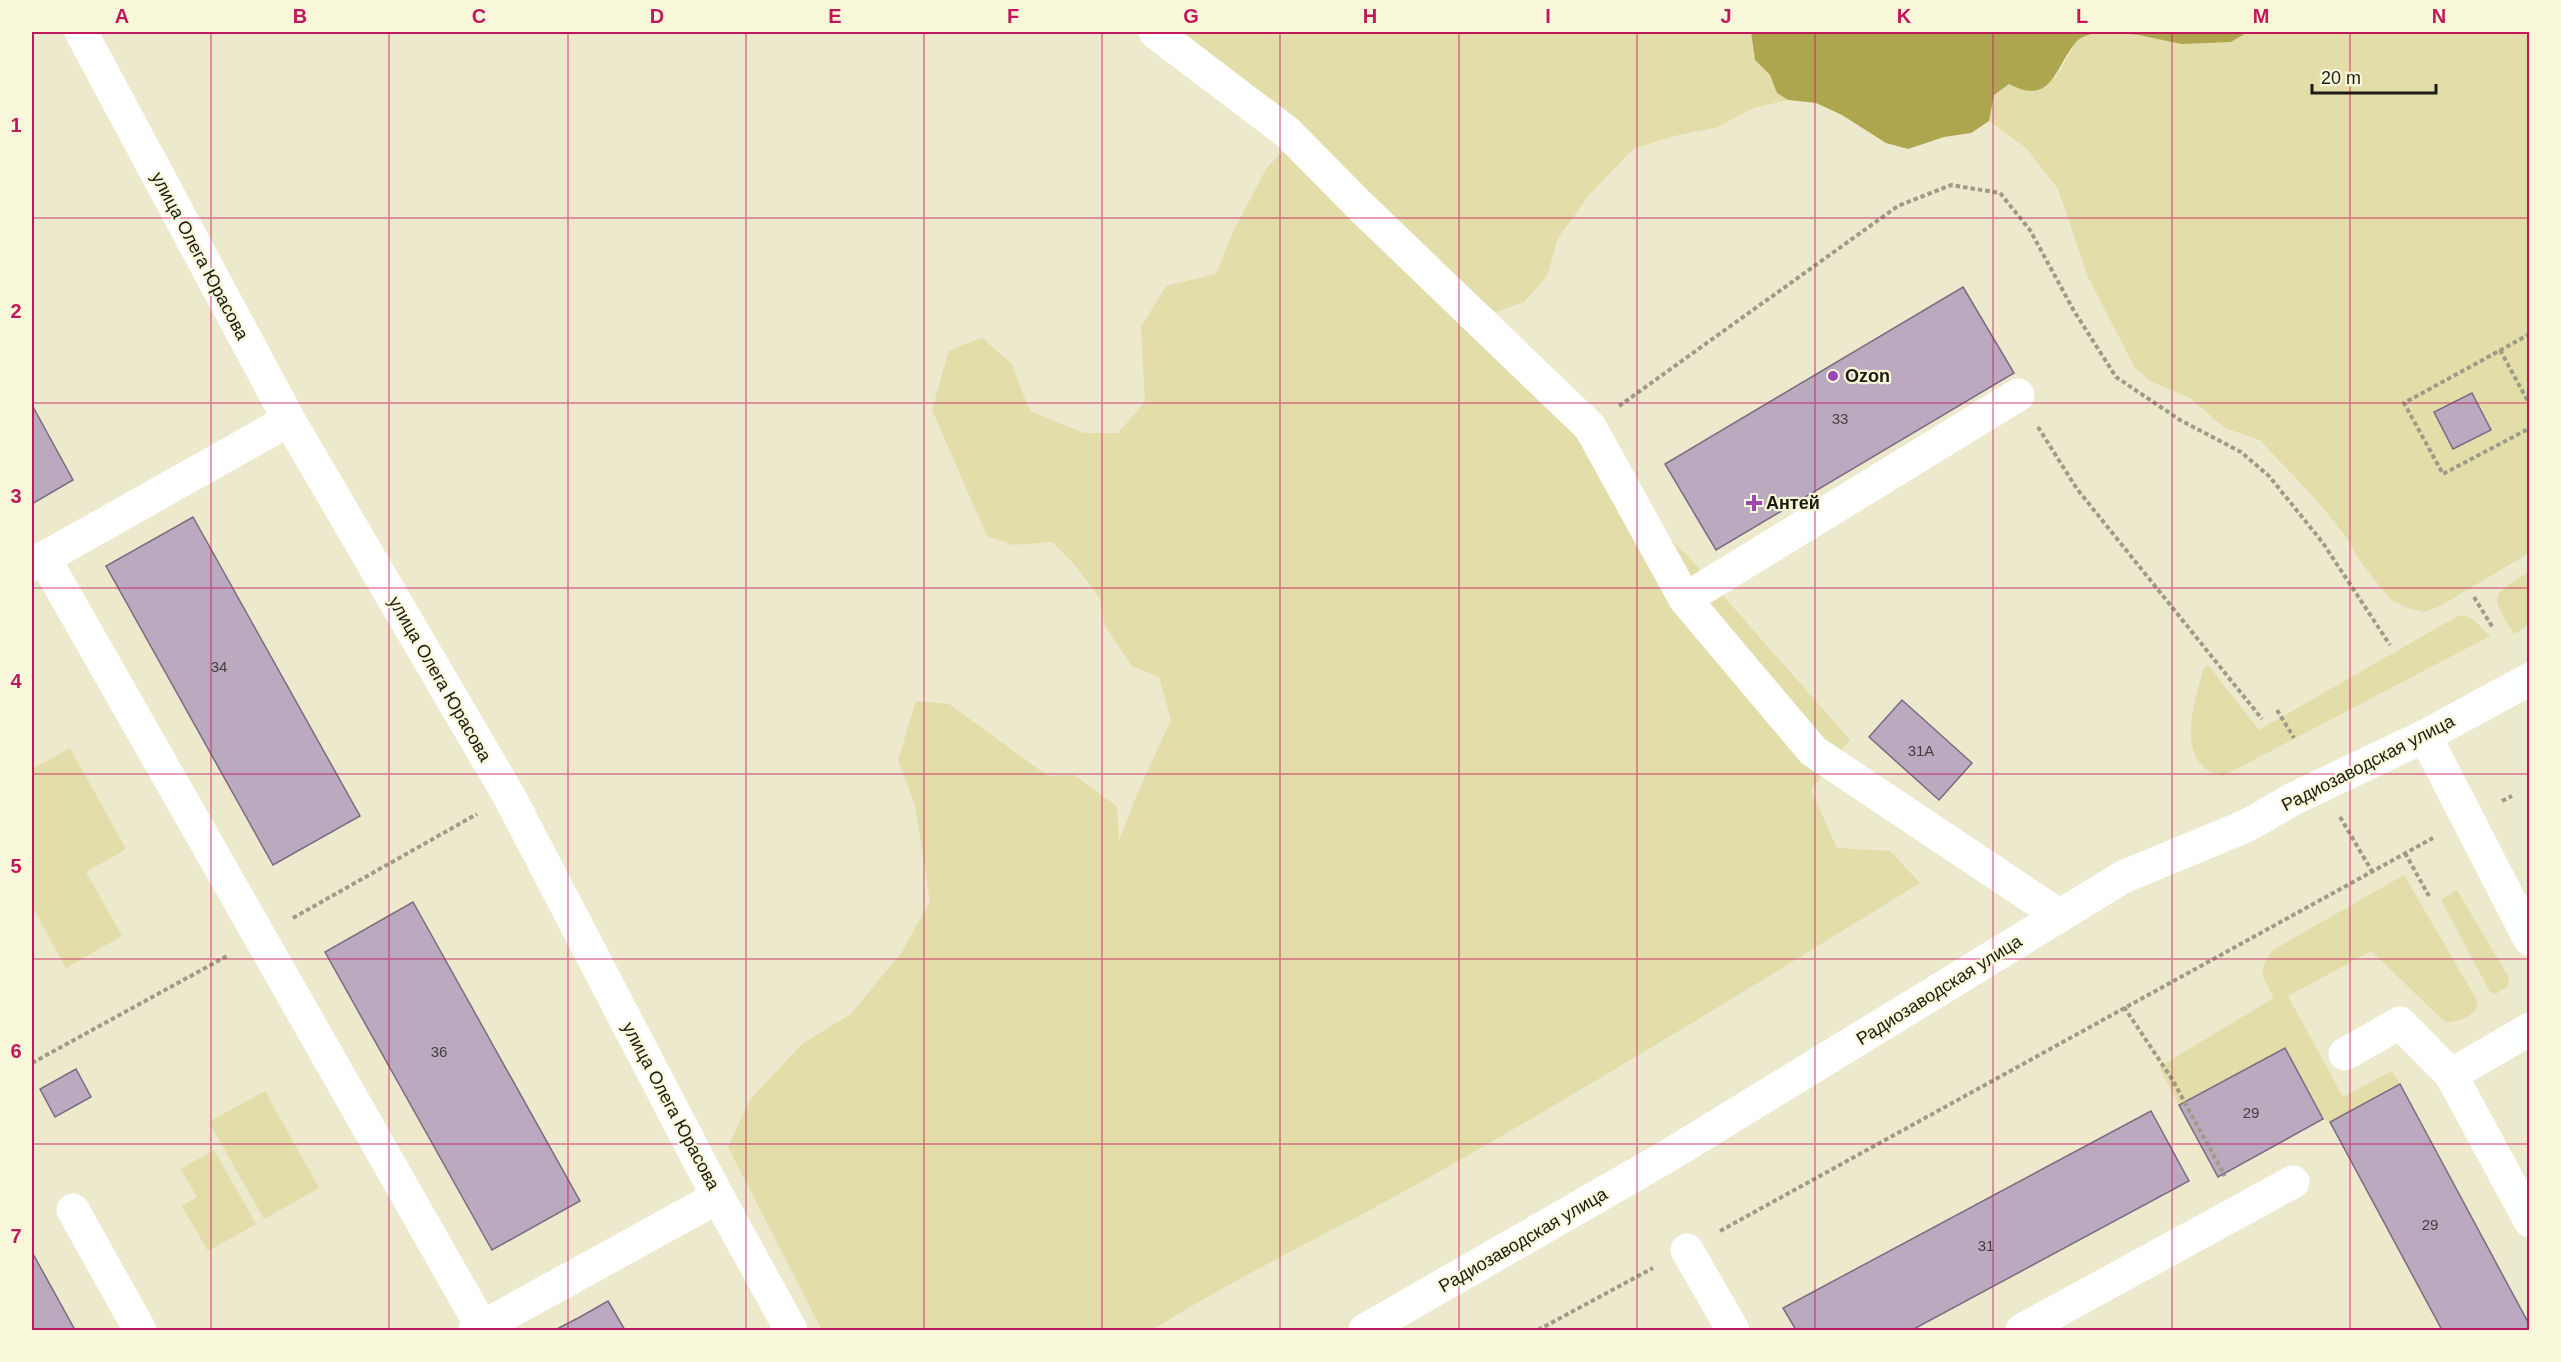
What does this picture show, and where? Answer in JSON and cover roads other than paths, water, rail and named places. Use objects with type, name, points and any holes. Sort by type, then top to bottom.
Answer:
[{"type":"street","name":"улица Олега Юрасова","points":[[81,32],[288,420],[509,796],[718,1197],[791,1330]]},
{"type":"street","points":[[1155,32],[1288,133],[1359,205],[1590,427],[1685,599],[1813,751],[2060,916]]},
{"type":"street","points":[[1685,599],[2018,395]]},
{"type":"street","points":[[288,420],[38,561],[478,1329],[718,1197]]},
{"type":"street","name":"Радиозаводская улица","points":[[1365,1330],[1666,1158],[2123,877],[2246,826],[2293,799],[2425,736],[2529,679]]},
{"type":"street","points":[[2425,736],[2529,940]]},
{"type":"street","points":[[2345,1054],[2400,1023],[2451,1075],[2529,1221]]},
{"type":"street","points":[[2451,1075],[2529,1029]]},
{"type":"street","points":[[2022,1330],[2293,1182]]},
{"type":"street","points":[[73,1210],[140,1330]]},
{"type":"street","points":[[1687,1250],[1733,1330]]},
{"type":"place","name":"Ozon","points":[[1833,376]]},
{"type":"place","name":"Антей","points":[[1754,503]]}]
